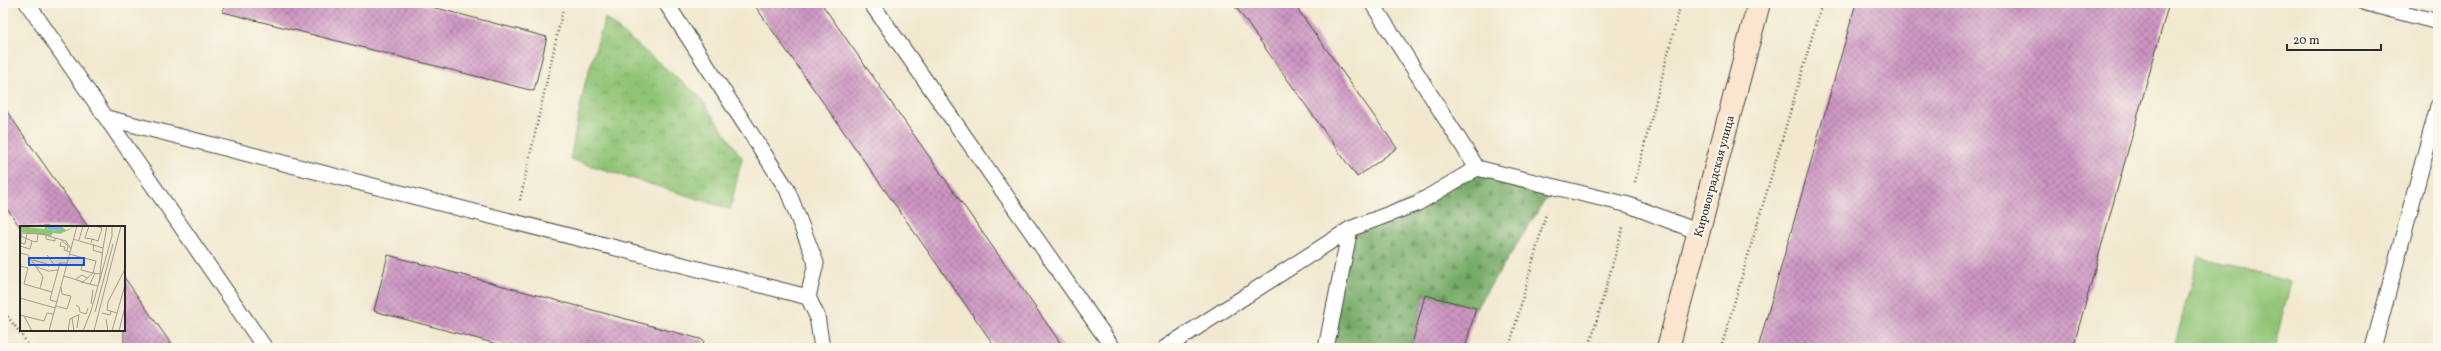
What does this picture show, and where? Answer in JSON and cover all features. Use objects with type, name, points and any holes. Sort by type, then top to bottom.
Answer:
[{"type":"street","name":"Кировоградская улица","points":[[1668,348],[1759,3]]},
{"type":"lane","points":[[27,3],[265,348]]},
{"type":"lane","points":[[666,3],[787,189],[816,264],[808,297],[817,316],[822,348]]},
{"type":"lane","points":[[871,3],[1113,348]]},
{"type":"lane","points":[[1372,3],[1477,168],[1553,188],[1629,205],[1699,232]]},
{"type":"lane","points":[[2366,3],[2438,22]]},
{"type":"lane","points":[[2372,348],[2438,106]]},
{"type":"lane","points":[[107,118],[808,297]]},
{"type":"lane","points":[[1164,348],[1350,229],[1418,203],[1477,168]]},
{"type":"lane","points":[[1326,348],[1350,229]]},
{"type":"path","points":[[1589,348],[1629,205],[1682,3]]},
{"type":"path","points":[[1721,348],[1822,3]]},
{"type":"path","points":[[515,222],[563,9]]},
{"type":"path","points":[[1509,348],[1553,188]]},
{"type":"path","points":[[3,310],[31,348]]},
{"type":"green space","points":[[605,18],[699,96],[742,158],[730,209],[570,159],[585,83]]},
{"type":"green space","points":[[1477,168],[1553,188],[1476,308],[1425,295],[1411,348],[1326,348],[1350,229]]},
{"type":"green space","points":[[2198,257],[2291,282],[2274,348],[2174,348]]},
{"type":"building","points":[[224,3],[417,3],[547,37],[534,91],[223,12]]},
{"type":"building","points":[[753,3],[821,3],[1064,348],[996,348]]},
{"type":"building","points":[[1233,3],[1293,3],[1397,148],[1357,177]]},
{"type":"building","points":[[1856,3],[2169,3],[2073,348],[1758,348]]},
{"type":"building","points":[[3,106],[87,226],[20,227],[3,203]]},
{"type":"building","points":[[388,255],[704,340],[702,348],[512,348],[374,311]]},
{"type":"building","points":[[125,278],[174,348],[124,348],[125,331]]},
{"type":"building","points":[[1425,295],[1476,308],[1465,348],[1411,348]]}]
